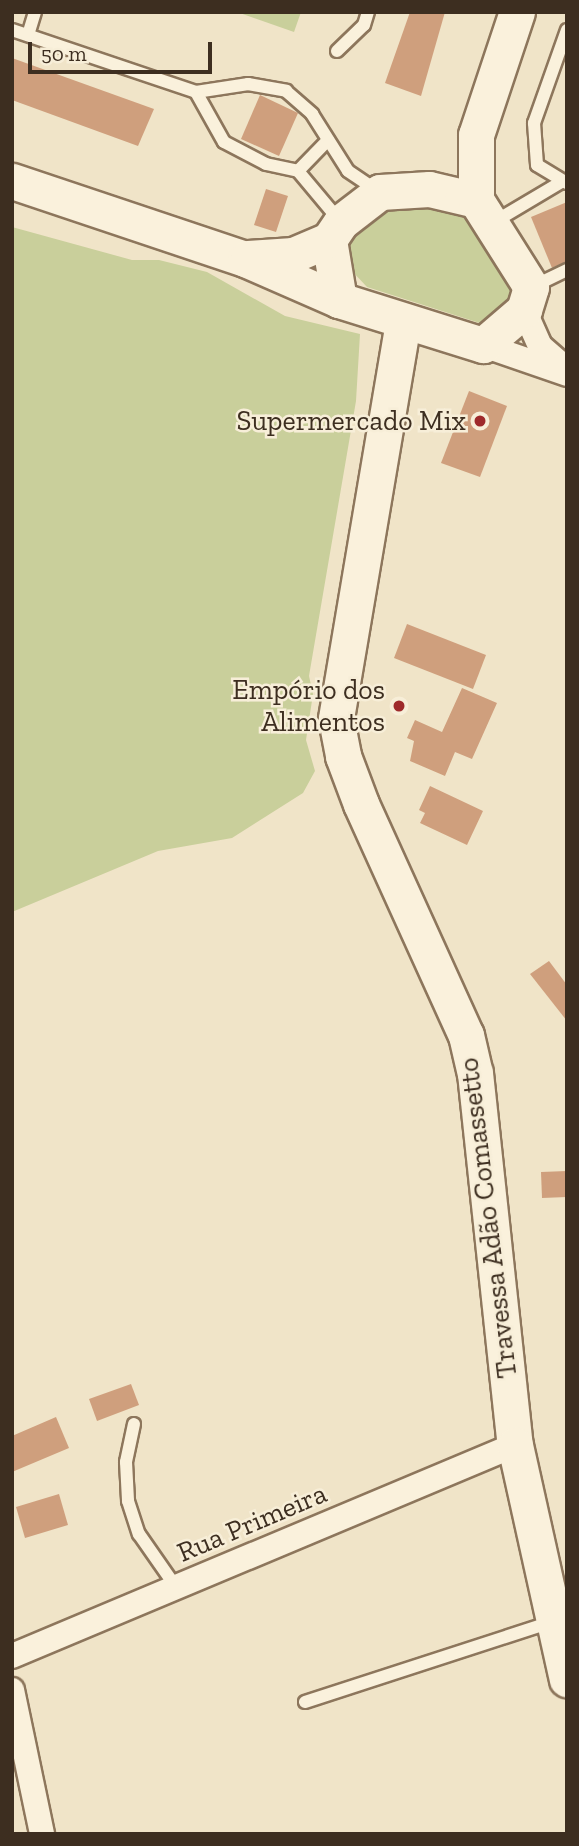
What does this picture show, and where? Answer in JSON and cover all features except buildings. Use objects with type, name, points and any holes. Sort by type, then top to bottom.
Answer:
[{"type":"street","points":[[429,189],[476,135],[517,12]]},
{"type":"street","points":[[476,135],[485,211],[528,299],[540,346],[567,371]]},
{"type":"street","points":[[12,181],[245,259],[339,300],[403,322],[567,371]]},
{"type":"street","points":[[245,259],[293,255],[335,231],[380,192],[429,189],[485,211]]},
{"type":"street","points":[[335,231],[339,300]]},
{"type":"street","points":[[483,345],[528,299]]},
{"type":"street","name":"Travessa Adão Comassetto","points":[[403,322],[336,719],[342,757],[360,804],[466,1035],[475,1073],[515,1445],[567,1679]]},
{"type":"street","name":"Rua Primeira","points":[[12,1656],[515,1445]]},
{"type":"street","points":[[12,1690],[42,1834]]},
{"type":"lane","points":[[28,35],[35,12]]},
{"type":"lane","points":[[337,51],[364,25],[368,12]]},
{"type":"lane","points":[[12,30],[196,92],[248,83],[286,91],[312,114],[348,171],[380,192]]},
{"type":"lane","points":[[565,182],[537,165],[534,123],[567,30]]},
{"type":"lane","points":[[196,92],[224,142],[267,164],[298,171],[335,231]]},
{"type":"lane","points":[[298,171],[328,140]]},
{"type":"lane","points":[[485,211],[565,182]]},
{"type":"lane","points":[[528,299],[567,271]]},
{"type":"lane","points":[[134,1424],[126,1462],[128,1502],[139,1534],[176,1587]]},
{"type":"lane","points":[[305,1702],[554,1621]]},
{"type":"green space","points":[[237,12],[301,12],[294,32]]},
{"type":"green space","points":[[426,205],[466,211],[511,275],[514,298],[489,326],[367,287],[351,270],[348,247],[369,221],[387,212]]},
{"type":"green space","points":[[12,227],[132,260],[159,260],[207,272],[285,316],[360,334],[356,401],[309,676],[313,694],[306,740],[315,771],[303,793],[232,838],[158,851],[12,912]]},
{"type":"place","name":"Supermercado Mix","points":[[480,421]]},
{"type":"place","name":"Empório dos Alimentos","points":[[399,706]]}]
